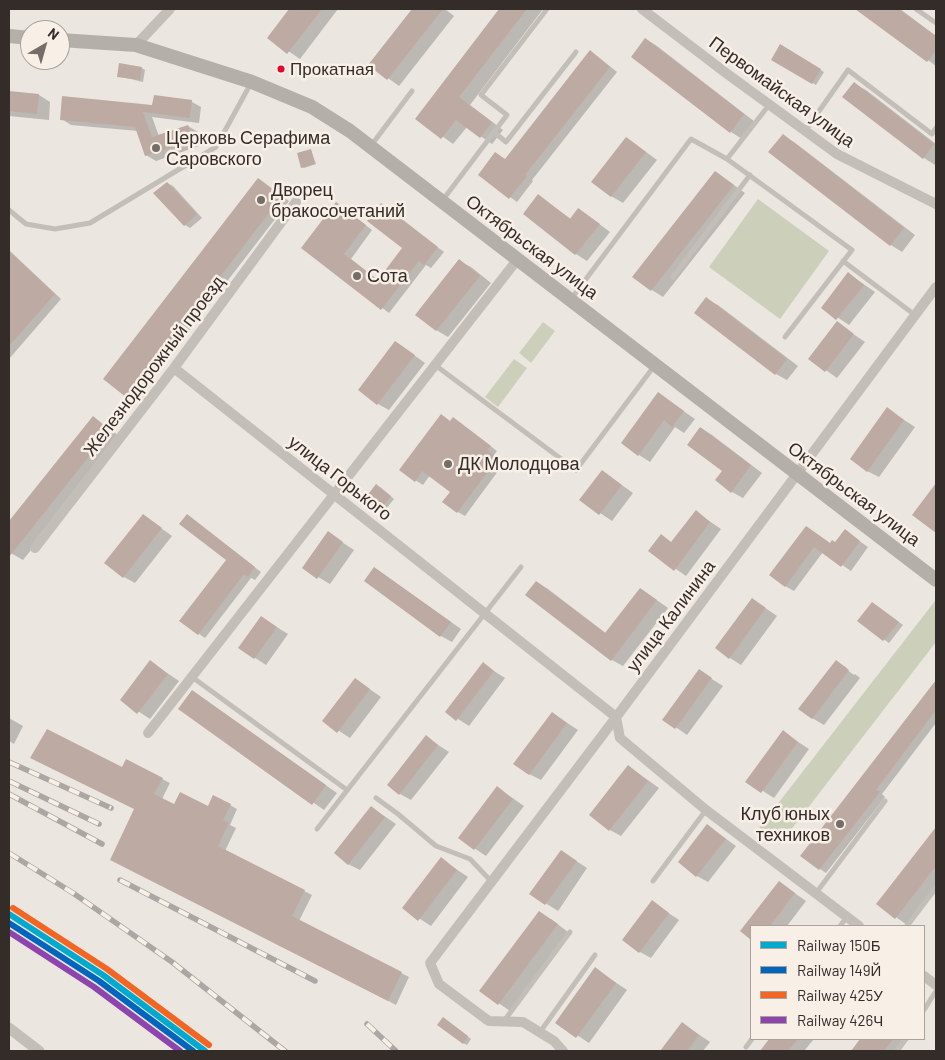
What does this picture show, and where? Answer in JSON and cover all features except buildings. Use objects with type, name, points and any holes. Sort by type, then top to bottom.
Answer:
[{"type":"main road","name":"Октябрьская улица","points":[[70,41],[136,46],[252,82],[312,107],[350,131],[936,580]]},
{"type":"street","points":[[136,46],[170,9]]},
{"type":"street","name":"Первомайская улица","points":[[642,9],[837,154],[936,204]]},
{"type":"street","name":"Железнодорожный проезд","points":[[35,548],[174,368],[296,202]]},
{"type":"street","points":[[148,733],[517,260]]},
{"type":"street","name":"улица Калинина","points":[[504,1021],[489,1021],[440,984],[430,963],[936,287]]},
{"type":"street","name":"улица Горького","points":[[174,368],[616,717]]},
{"type":"street","points":[[616,717],[620,738],[706,810],[858,925]]},
{"type":"street","points":[[925,977],[936,986]]},
{"type":"street","points":[[504,1021],[523,1022],[554,1041],[563,1051]]},
{"type":"street","points":[[9,1028],[39,1051]]},
{"type":"lane","points":[[441,202],[507,115],[481,95],[547,9]]},
{"type":"lane","points":[[916,9],[936,23]]},
{"type":"lane","points":[[494,132],[506,142],[576,52]]},
{"type":"lane","points":[[805,131],[848,70],[932,134],[936,128]]},
{"type":"lane","points":[[9,210],[26,224],[55,229],[90,223],[216,147],[252,82]]},
{"type":"lane","points":[[370,147],[412,91]]},
{"type":"lane","points":[[728,159],[769,105]]},
{"type":"lane","points":[[570,300],[692,139],[728,159],[852,250],[785,337]]},
{"type":"lane","points":[[673,277],[750,175]]},
{"type":"lane","points":[[842,261],[915,315]]},
{"type":"lane","points":[[435,365],[576,470],[655,365]]},
{"type":"lane","points":[[317,829],[521,567]]},
{"type":"lane","points":[[192,677],[347,790]]},
{"type":"lane","points":[[376,798],[436,846],[470,860],[491,881]]},
{"type":"lane","points":[[816,893],[885,801]]},
{"type":"lane","points":[[652,881],[706,810]]},
{"type":"lane","points":[[908,925],[936,888]]},
{"type":"lane","points":[[841,925],[847,917]]},
{"type":"lane","points":[[504,1021],[570,932]]},
{"type":"lane","points":[[540,1032],[595,955]]},
{"type":"lane","points":[[925,1008],[936,991]]},
{"type":"lane","points":[[746,1047],[751,1040]]},
{"type":"lane","points":[[897,1051],[904,1040]]},
{"type":"green space","points":[[758,199],[829,251],[780,319],[709,267]]},
{"type":"green space","points":[[543,322],[555,331],[531,363],[519,353]]},
{"type":"green space","points":[[514,359],[527,368],[498,407],[485,397]]},
{"type":"green space","points":[[935,601],[936,642],[780,844],[759,828]]},
{"type":"railway","points":[[9,762],[111,808]]},
{"type":"railway","points":[[9,781],[99,824]]},
{"type":"railway","points":[[9,794],[102,844]]},
{"type":"railway","points":[[9,853],[73,893],[172,962],[285,1051]]},
{"type":"railway","points":[[120,880],[315,981]]},
{"type":"railway","points":[[367,1024],[396,1051]]},
{"type":"rail line","name":"425У","points":[[13,908],[107,969],[209,1045]]},
{"type":"rail line","name":"150Б","points":[[9,914],[103,975],[205,1051]]},
{"type":"rail line","name":"149Й","points":[[9,923],[99,981],[193,1051]]},
{"type":"rail line","name":"426Ч","points":[[9,932],[94,987],[180,1051]]},
{"type":"place","name":"Прокатная","points":[[281,69]]},
{"type":"place","name":"Церковь Серафима Саровского","points":[[156,148]]},
{"type":"place","name":"Дворец бракосочетаний","points":[[261,200]]},
{"type":"place","name":"Сота","points":[[357,276]]},
{"type":"place","name":"ДК Молодцова","points":[[448,464]]},
{"type":"place","name":"Клуб юных техников","points":[[840,824]]}]
